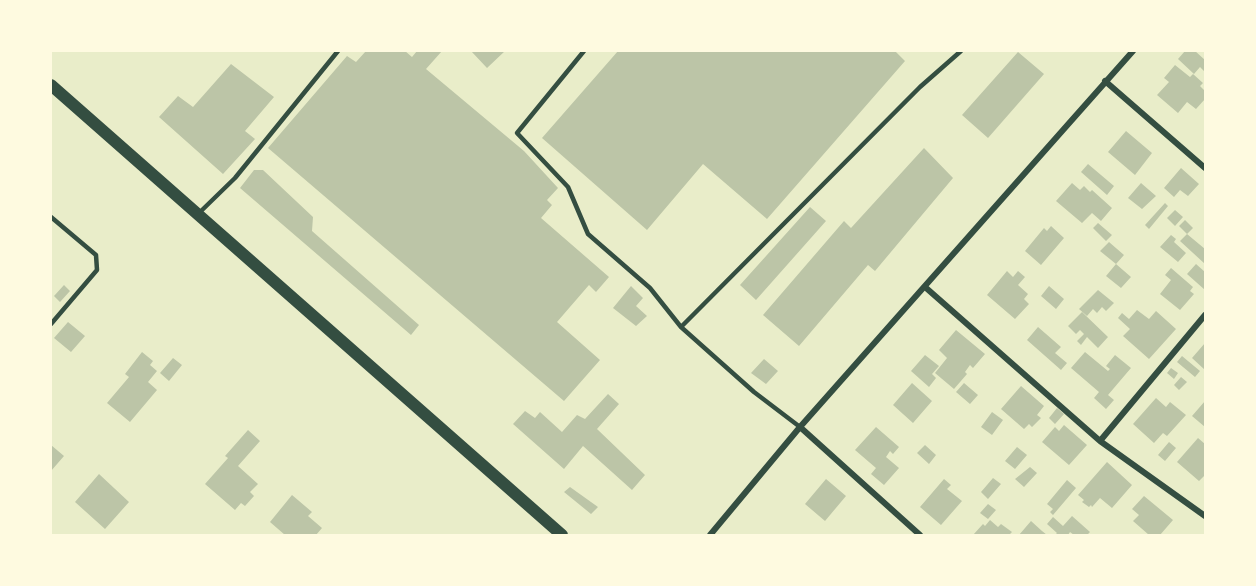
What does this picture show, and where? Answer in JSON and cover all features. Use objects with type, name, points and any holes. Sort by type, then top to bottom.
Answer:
[{"type":"main road","points":[[51,85],[562,535]]},
{"type":"street","points":[[710,535],[800,427],[1133,51]]},
{"type":"street","points":[[1105,81],[1205,168]]},
{"type":"street","points":[[925,287],[1100,441],[1205,516]]},
{"type":"street","points":[[1100,441],[1205,315]]},
{"type":"street","points":[[800,427],[920,535]]},
{"type":"lane","points":[[197,214],[235,178],[338,51]]},
{"type":"lane","points":[[584,51],[517,133],[568,187],[588,234],[650,288],[681,327],[754,392],[800,427]]},
{"type":"lane","points":[[681,327],[920,87],[961,51]]},
{"type":"lane","points":[[51,217],[96,255],[97,270],[51,324]]},
{"type":"building","points":[[366,51],[405,51],[412,57],[417,51],[442,51],[426,69],[524,151],[558,188],[547,200],[552,205],[541,218],[609,277],[596,292],[589,285],[557,322],[600,360],[564,401],[268,148],[347,56],[356,62]]},
{"type":"building","points":[[471,51],[505,51],[487,68]]},
{"type":"building","points":[[618,51],[895,51],[905,61],[767,219],[703,164],[647,230],[542,138]]},
{"type":"building","points":[[1185,51],[1195,51],[1205,60],[1205,72],[1200,67],[1194,74],[1178,59]]},
{"type":"building","points":[[1018,52],[1044,74],[988,138],[962,115]]},
{"type":"building","points":[[231,64],[274,97],[245,131],[255,139],[223,174],[159,117],[178,96],[193,107]]},
{"type":"building","points":[[1175,65],[1190,77],[1193,74],[1203,83],[1200,86],[1205,91],[1205,99],[1196,109],[1187,102],[1178,113],[1157,95],[1169,82],[1164,78]]},
{"type":"building","points":[[1126,131],[1152,153],[1135,175],[1108,152]]},
{"type":"building","points":[[924,148],[953,178],[875,271],[868,265],[799,346],[763,315],[844,221],[851,228]]},
{"type":"building","points":[[1088,164],[1114,186],[1107,195],[1081,172]]},
{"type":"building","points":[[1181,168],[1199,184],[1188,196],[1180,190],[1174,197],[1164,188]]},
{"type":"building","points":[[254,170],[263,170],[313,217],[312,231],[419,325],[411,335],[240,188]]},
{"type":"building","points":[[1072,183],[1080,190],[1084,186],[1090,192],[1092,190],[1112,208],[1101,221],[1092,213],[1082,223],[1056,201]]},
{"type":"building","points":[[1141,183],[1156,196],[1142,209],[1128,198]]},
{"type":"building","points":[[1165,203],[1168,206],[1149,229],[1145,225]]},
{"type":"building","points":[[810,207],[826,221],[756,300],[740,285]]},
{"type":"building","points":[[1175,210],[1183,217],[1175,226],[1167,218]]},
{"type":"building","points":[[1185,220],[1193,228],[1187,234],[1179,226]]},
{"type":"building","points":[[1098,223],[1112,235],[1106,241],[1093,228]]},
{"type":"building","points":[[1051,226],[1064,238],[1041,265],[1025,251],[1044,228],[1047,231]]},
{"type":"building","points":[[1187,234],[1205,249],[1205,264],[1180,241]]},
{"type":"building","points":[[1171,235],[1176,239],[1174,242],[1186,253],[1178,262],[1160,247]]},
{"type":"building","points":[[1109,242],[1124,255],[1116,264],[1100,251]]},
{"type":"building","points":[[1116,264],[1131,277],[1121,288],[1106,276]]},
{"type":"building","points":[[1196,264],[1205,272],[1205,290],[1187,274]]},
{"type":"building","points":[[1171,268],[1193,287],[1190,291],[1194,294],[1180,310],[1160,294],[1171,280],[1165,275]]},
{"type":"building","points":[[1007,271],[1013,277],[1018,271],[1025,277],[1018,285],[1028,294],[1024,299],[1029,304],[1015,319],[987,295]]},
{"type":"building","points":[[64,285],[70,291],[60,302],[54,296]]},
{"type":"building","points":[[631,286],[643,298],[636,306],[647,316],[636,326],[613,308]]},
{"type":"building","points":[[1049,286],[1064,299],[1056,309],[1041,296]]},
{"type":"building","points":[[1098,290],[1114,303],[1106,311],[1102,307],[1097,313],[1093,309],[1087,316],[1079,309]]},
{"type":"building","points":[[1137,310],[1149,319],[1156,311],[1176,329],[1149,359],[1123,336],[1130,329],[1118,318],[1122,313],[1129,319]]},
{"type":"building","points":[[1082,312],[1108,337],[1098,348],[1087,337],[1081,345],[1077,341],[1084,334],[1080,330],[1076,334],[1068,326]]},
{"type":"building","points":[[68,322],[85,336],[71,352],[54,338]]},
{"type":"building","points":[[1038,327],[1061,347],[1055,353],[1067,363],[1061,370],[1027,340]]},
{"type":"building","points":[[956,330],[985,354],[973,368],[970,365],[965,372],[967,374],[954,389],[935,373],[947,358],[939,350]]},
{"type":"building","points":[[1205,343],[1205,370],[1192,358]]},
{"type":"building","points":[[142,352],[153,361],[150,365],[157,371],[148,382],[157,390],[130,422],[107,403],[129,377],[125,374]]},
{"type":"building","points":[[1085,352],[1108,371],[1110,369],[1106,366],[1115,355],[1131,368],[1108,395],[1114,400],[1106,409],[1094,398],[1099,392],[1071,368]]},
{"type":"building","points":[[925,355],[939,366],[932,374],[936,378],[929,387],[911,371]]},
{"type":"building","points":[[1182,356],[1200,371],[1195,377],[1177,362]]},
{"type":"building","points":[[173,358],[182,365],[169,381],[160,373]]},
{"type":"building","points":[[764,359],[778,371],[766,384],[751,373]]},
{"type":"building","points":[[1171,368],[1178,373],[1174,379],[1167,373]]},
{"type":"building","points":[[1181,377],[1187,382],[1179,390],[1174,385]]},
{"type":"building","points":[[912,383],[932,401],[913,423],[893,405]]},
{"type":"building","points":[[964,383],[978,395],[970,404],[956,392]]},
{"type":"building","points":[[1021,386],[1044,406],[1037,415],[1041,418],[1032,427],[1029,424],[1024,429],[1001,409]]},
{"type":"building","points":[[608,394],[619,404],[597,429],[645,475],[632,490],[583,446],[564,469],[513,424],[525,411],[535,418],[540,412],[562,432],[577,415],[585,419]]},
{"type":"building","points":[[1156,398],[1166,407],[1170,402],[1186,415],[1167,436],[1163,433],[1154,443],[1133,424]]},
{"type":"building","points":[[1205,401],[1205,427],[1192,416]]},
{"type":"building","points":[[1057,408],[1064,414],[1055,424],[1049,418]]},
{"type":"building","points":[[992,412],[1003,420],[992,435],[981,427]]},
{"type":"building","points":[[1064,425],[1087,445],[1069,465],[1042,442],[1055,427],[1059,431]]},
{"type":"building","points":[[876,427],[899,447],[893,454],[890,451],[886,457],[899,468],[884,485],[871,474],[876,468],[855,450]]},
{"type":"building","points":[[248,430],[260,441],[238,466],[258,484],[250,492],[254,496],[245,506],[241,503],[235,510],[205,484]]},
{"type":"building","points":[[1198,438],[1205,444],[1205,475],[1199,481],[1177,462]]},
{"type":"building","points":[[1169,442],[1176,448],[1165,461],[1158,455]]},
{"type":"building","points":[[51,445],[64,456],[51,471]]},
{"type":"building","points":[[925,445],[936,455],[929,464],[917,453]]},
{"type":"building","points":[[1017,447],[1027,455],[1015,469],[1005,461]]},
{"type":"building","points":[[1107,462],[1132,485],[1112,508],[1100,498],[1092,507],[1091,505],[1089,507],[1078,495]]},
{"type":"building","points":[[1030,467],[1037,473],[1024,487],[1015,479]]},
{"type":"building","points":[[99,474],[129,502],[105,529],[75,502]]},
{"type":"building","points":[[993,478],[1001,484],[988,499],[981,492]]},
{"type":"building","points":[[826,479],[846,496],[825,521],[805,504]]},
{"type":"building","points":[[944,479],[951,485],[947,489],[962,501],[941,525],[920,507]]},
{"type":"building","points":[[1067,480],[1076,488],[1053,515],[1050,512],[1053,509],[1047,504]]},
{"type":"building","points":[[570,487],[598,507],[591,514],[564,492]]},
{"type":"building","points":[[292,495],[312,512],[308,516],[322,528],[316,535],[285,535],[270,522]]},
{"type":"building","points":[[1144,496],[1173,520],[1160,535],[1149,535],[1133,521],[1139,515],[1132,509]]},
{"type":"building","points":[[988,504],[996,510],[988,519],[980,513]]},
{"type":"building","points":[[1072,516],[1090,532],[1087,535],[1074,535],[1070,532],[1068,535],[1055,535],[1057,533],[1047,524],[1053,517],[1063,526]]},
{"type":"building","points":[[990,520],[998,527],[1001,524],[1012,532],[1009,535],[973,535]]},
{"type":"building","points":[[1031,521],[1042,531],[1047,535],[1019,535]]}]
